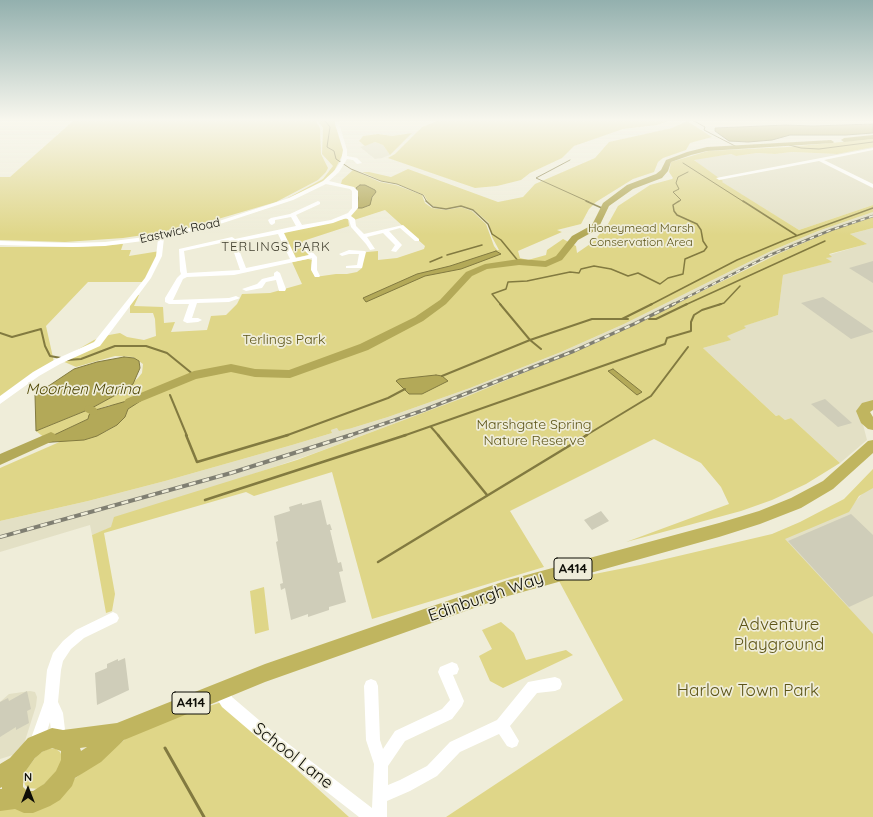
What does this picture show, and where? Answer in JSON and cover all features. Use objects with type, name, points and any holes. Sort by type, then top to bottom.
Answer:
[{"type":"highway","name":"Edinburgh Way","points":[[35,745],[48,739],[117,733],[224,690],[349,643],[508,588],[719,530],[760,517],[796,503],[828,484],[871,446],[871,423],[864,411],[867,406],[873,405]]},
{"type":"highway","name":"Edinburgh Way","points":[[68,770],[94,755],[117,733]]},
{"type":"highway","points":[[35,745],[17,765],[13,775],[13,792],[9,799],[33,802],[42,798],[58,785],[68,770],[71,760],[71,751],[68,744],[61,739]]},
{"type":"highway","points":[[0,777],[17,765]]},
{"type":"street","name":"Eastwick Road","points":[[0,243],[72,245],[105,244],[161,237],[222,222],[301,195],[325,182],[337,171],[344,159]]},
{"type":"street","points":[[355,159],[358,164]]},
{"type":"street","points":[[719,178],[818,159]]},
{"type":"street","points":[[819,159],[873,186]]},
{"type":"street","points":[[185,275],[183,271],[181,250],[300,228],[347,216],[355,208],[355,191],[352,188],[325,182]]},
{"type":"street","points":[[272,223],[271,220],[273,219],[292,215],[317,203]]},
{"type":"street","points":[[292,215],[295,217],[300,228]]},
{"type":"street","points":[[342,254],[348,252],[363,252],[374,249],[353,226],[352,219],[347,216]]},
{"type":"street","points":[[363,236],[401,226],[416,240]]},
{"type":"street","points":[[384,230],[399,246],[394,251]]},
{"type":"street","points":[[280,231],[294,260]]},
{"type":"street","points":[[0,400],[36,374],[57,362],[97,344],[148,278],[159,256],[161,237]]},
{"type":"street","points":[[233,240],[244,272]]},
{"type":"street","points":[[303,245],[315,258],[314,270],[317,276]]},
{"type":"street","points":[[348,267],[360,267],[363,252]]},
{"type":"street","points":[[236,298],[229,300],[169,302],[168,298],[180,278],[185,275],[244,272],[313,256]]},
{"type":"street","points":[[274,265],[282,289]]},
{"type":"street","points":[[246,289],[259,286],[264,280],[278,277]]},
{"type":"street","points":[[194,301],[187,321],[198,320]]},
{"type":"street","points":[[35,745],[44,716],[51,702],[54,670],[58,658],[68,645],[80,634],[113,618]]},
{"type":"street","points":[[381,764],[400,736],[448,714],[457,701],[446,672],[452,669]]},
{"type":"street","points":[[380,796],[405,786],[432,771],[455,747],[502,725],[533,687],[555,684]]},
{"type":"street","points":[[371,686],[373,740],[381,764],[379,817]]},
{"type":"street","name":"School Lane","points":[[224,690],[224,699],[226,702],[268,737],[371,817]]},
{"type":"street","points":[[51,702],[56,713],[61,739]]},
{"type":"street","points":[[502,725],[512,741]]},
{"type":"shaded area","points":[[693,159],[873,159],[873,205],[799,230],[721,182]]},
{"type":"shaded area","points":[[873,212],[873,217],[836,229],[746,268],[598,342],[468,396],[318,452],[239,479],[92,535],[90,525],[0,552],[0,521],[88,501],[165,481],[332,433],[331,430],[337,428],[352,428],[470,388],[561,352],[624,324],[771,251],[818,231]]},
{"type":"shaded area","points":[[873,228],[873,402],[859,409],[867,440],[840,463],[791,418],[785,420],[779,415],[776,416],[703,348],[730,340],[726,336],[743,326],[778,315],[783,275],[831,262],[826,258],[829,255],[866,244],[850,234]]},
{"type":"shaded area","points":[[873,481],[873,638],[781,539],[849,509]]},
{"type":"shaded area","points":[[30,691],[35,692],[37,697],[36,706],[24,744],[16,754],[0,759],[0,702],[9,694]]},
{"type":"green space","points":[[30,159],[324,159],[328,168],[318,180],[276,202],[184,229],[123,238],[65,242],[0,240],[0,177],[10,177]]},
{"type":"green space","points":[[327,159],[340,159],[333,173],[320,184],[286,199],[323,179],[333,166]]},
{"type":"green space","points":[[391,159],[560,159],[530,173],[521,180],[497,186],[475,188]]},
{"type":"green space","points":[[592,159],[662,159],[658,162],[654,172],[633,179],[596,202],[589,209],[581,224],[557,230],[562,232],[518,251],[520,258],[528,260],[546,255],[547,250],[563,239],[576,246],[577,253],[593,242],[608,224],[618,206],[650,185],[672,179],[673,178],[669,172],[671,162],[681,159],[699,159],[694,160],[723,181],[722,182],[799,230],[873,205],[873,212],[818,231],[771,251],[624,324],[561,352],[470,388],[352,428],[339,431],[337,428],[331,430],[332,433],[165,481],[88,501],[0,521],[0,468],[64,440],[84,440],[107,431],[117,425],[125,417],[128,409],[133,405],[110,405],[92,411],[88,419],[46,439],[36,431],[90,409],[123,391],[142,373],[143,364],[133,357],[115,356],[76,367],[60,360],[94,340],[109,335],[120,333],[127,337],[144,340],[156,336],[155,319],[153,313],[130,313],[130,305],[134,295],[139,295],[134,306],[163,307],[164,323],[175,322],[171,332],[207,330],[211,316],[226,315],[237,304],[242,294],[270,293],[302,284],[292,262],[308,259],[312,260],[311,268],[315,277],[347,274],[357,272],[362,268],[364,253],[367,252],[378,251],[378,260],[397,258],[424,249],[425,246],[385,210],[354,220],[350,216],[356,190],[341,184],[342,180],[353,170],[380,182],[396,185],[422,195],[425,203],[432,208],[446,210],[461,207],[472,211],[486,224],[494,246],[497,250],[499,250],[492,237],[489,223],[474,210],[461,206],[446,209],[433,206],[428,202],[424,195],[397,184],[382,181],[362,172],[391,177],[408,169],[498,202],[523,197],[535,184]],"holes":[[[357,190],[375,192],[368,206],[362,208],[358,204]]]},
{"type":"green space","name":"Marshgate Spring Nature Reserve","points":[[873,217],[873,228],[850,234],[867,244],[829,254],[832,257],[826,258],[832,262],[783,275],[778,315],[744,326],[746,328],[727,336],[731,340],[703,348],[776,416],[779,415],[785,420],[791,418],[840,463],[806,484],[772,500],[741,511],[626,542],[729,504],[721,487],[701,463],[654,439],[510,511],[544,567],[372,619],[332,472],[254,496],[246,492],[104,533],[115,594],[112,611],[106,613],[92,535],[111,527],[114,517],[297,460],[468,396],[598,342],[778,254],[836,229]]},
{"type":"green space","points":[[348,219],[349,226],[303,241],[301,247],[309,255],[294,258],[282,233]]},
{"type":"green space","points":[[123,244],[121,250],[131,250],[129,256],[160,251],[145,282],[88,282],[46,326],[54,362],[0,399],[0,247],[78,247]]},
{"type":"green space","name":"Harlow Town Park","points":[[873,469],[873,488],[859,496],[849,512],[785,539],[873,634],[873,817],[446,817],[623,700],[559,581],[640,565],[772,534],[800,522],[844,499]]},
{"type":"green space","points":[[264,587],[269,630],[255,634],[250,591]]},
{"type":"green space","points":[[501,622],[514,633],[526,660],[566,650],[573,655],[503,688],[490,681],[479,656],[492,649],[482,630]]},
{"type":"green space","points":[[222,702],[349,817],[0,817],[0,803],[73,780],[141,727]]},
{"type":"green space","points":[[50,748],[56,749],[62,756],[60,769],[39,789],[28,788],[25,785],[24,773],[38,754]]},
{"type":"water","points":[[360,185],[365,185],[376,192],[372,197],[370,205],[357,208],[358,198],[356,188]]},
{"type":"water","points":[[496,251],[501,254],[461,269],[425,276],[366,302],[363,298],[417,274],[450,266]]},
{"type":"water","name":"Moorhen Marina","points":[[124,357],[134,358],[139,361],[140,368],[133,384],[90,409],[36,431],[35,395],[74,369],[97,362]]},
{"type":"water","points":[[613,369],[642,392],[637,395],[608,371]]},
{"type":"water","points":[[436,375],[442,376],[448,381],[422,394],[409,394],[396,381],[399,379]]},
{"type":"water","points":[[144,396],[142,400],[128,409],[125,417],[117,425],[97,436],[84,440],[37,443],[88,419],[92,411]]},
{"type":"building","points":[[873,261],[873,283],[849,268]]},
{"type":"building","points":[[823,297],[873,332],[851,339],[801,303]]},
{"type":"building","points":[[825,399],[852,423],[838,427],[811,404]]},
{"type":"building","points":[[321,500],[327,525],[330,524],[332,530],[330,530],[338,563],[341,562],[343,571],[339,572],[346,602],[329,607],[329,610],[308,617],[308,614],[291,620],[285,588],[281,590],[280,584],[283,583],[276,542],[278,541],[274,516],[290,511],[289,507]]},
{"type":"building","points":[[601,511],[609,521],[592,530],[584,520]]},
{"type":"building","points":[[851,514],[873,535],[873,596],[849,607],[788,541]]},
{"type":"building","points":[[125,658],[129,690],[97,705],[95,673],[107,668],[107,664],[118,659],[118,661]]},
{"type":"building","points":[[27,691],[31,709],[27,711],[29,723],[16,730],[16,727],[0,737],[0,702],[8,698],[9,701]]},
{"type":"waterway","points":[[336,159],[351,169],[381,181],[397,184],[423,195],[427,202]]},
{"type":"waterway","points":[[130,402],[194,375],[231,368],[255,373],[290,374],[364,347],[419,319],[443,302],[469,274],[485,267],[519,262],[546,264],[559,258],[575,238],[595,227],[606,205],[630,187],[659,176],[664,171],[668,161],[673,159]]},
{"type":"waterway","points":[[570,160],[536,178],[589,202]]},
{"type":"waterway","points":[[683,163],[744,202]]},
{"type":"waterway","points":[[678,202],[681,200],[673,192],[679,189],[676,183],[678,177],[688,172]]},
{"type":"waterway","points":[[586,201],[604,209]]},
{"type":"waterway","points":[[501,305],[492,294],[506,289],[508,282],[527,281],[570,272],[579,273],[581,269],[594,266],[611,269],[628,276],[638,273],[660,284],[668,278],[683,274],[685,259],[704,251],[707,247],[703,241],[701,230],[697,224],[677,215],[674,211],[673,205],[679,201]]},
{"type":"waterway","points":[[743,201],[796,235]]},
{"type":"waterway","points":[[427,202],[433,207],[446,209],[461,206],[473,210],[488,224],[492,234],[501,240],[519,262]]},
{"type":"waterway","points":[[650,305],[737,260],[785,240],[873,208]]},
{"type":"waterway","points":[[685,305],[825,241]]},
{"type":"waterway","points":[[447,255],[482,245]]},
{"type":"waterway","points":[[430,262],[442,257]]},
{"type":"waterway","points":[[721,304],[724,303],[740,286]]},
{"type":"waterway","points":[[500,304],[530,340]]},
{"type":"waterway","points":[[649,319],[656,319],[687,304]]},
{"type":"waterway","points":[[404,436],[665,344],[667,338],[691,331],[691,322],[694,315],[702,310],[721,304]]},
{"type":"waterway","points":[[622,319],[650,305]]},
{"type":"waterway","points":[[530,340],[592,319],[622,319]]},
{"type":"waterway","points":[[622,319],[628,319]]},
{"type":"waterway","points":[[0,333],[12,337],[41,329],[45,346],[50,356],[61,358]]},
{"type":"waterway","points":[[442,376],[530,340]]},
{"type":"waterway","points":[[530,340],[541,349]]},
{"type":"waterway","points":[[67,360],[81,359],[115,346],[146,346],[167,353],[194,375]]},
{"type":"waterway","points":[[585,436],[651,396],[688,347]]},
{"type":"waterway","points":[[287,435],[388,398],[405,389]]},
{"type":"waterway","points":[[170,395],[187,436]]},
{"type":"waterway","points":[[431,427],[439,436]]},
{"type":"waterway","points":[[186,435],[197,462],[287,435]]},
{"type":"waterway","points":[[438,435],[487,495]]},
{"type":"waterway","points":[[378,562],[587,435]]},
{"type":"waterway","points":[[205,500],[404,436]]},
{"type":"waterway","points":[[0,460],[51,437]]},
{"type":"waterway","points":[[165,748],[204,817]]},
{"type":"railway","points":[[672,305],[770,255],[831,230],[873,216]]},
{"type":"railway","points":[[350,435],[424,410],[574,351],[672,305]]},
{"type":"railway","points":[[0,537],[231,473],[350,435]]},
{"type":"district","name":"TERLINGS PARK","points":[[276,247]]},
{"type":"park label","name":"Honeymead Marsh Conservation Area","points":[[641,235]]},
{"type":"park label","name":"Terlings Park","points":[[284,340]]},
{"type":"park label","name":"Adventure Playground","points":[[779,635]]}]
